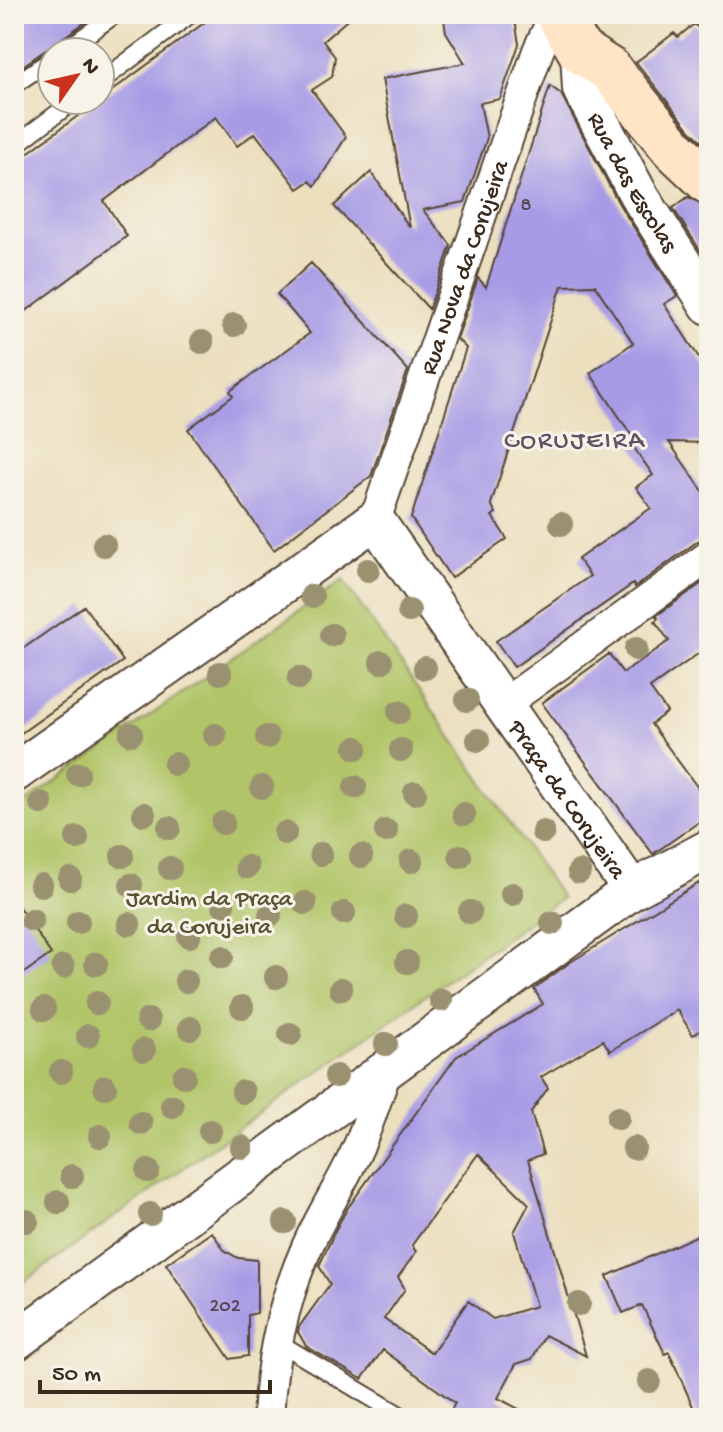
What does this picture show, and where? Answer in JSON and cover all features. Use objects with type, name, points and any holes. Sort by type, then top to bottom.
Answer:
[{"type":"main road","points":[[556,14],[580,51],[610,70],[673,148],[709,182]]},
{"type":"street","name":"Rua Nova da Corujeira","points":[[375,520],[538,51],[556,14]]},
{"type":"street","name":"Rua das Escolas","points":[[580,51],[582,89],[638,194],[709,305]]},
{"type":"street","name":"Praça da Corujeira","points":[[14,1342],[632,890],[375,520]]},
{"type":"street","points":[[14,773],[375,520]]},
{"type":"street","points":[[504,704],[709,556]]},
{"type":"street","points":[[632,890],[709,849]]},
{"type":"street","points":[[268,1418],[276,1341],[307,1246],[359,1145],[387,1069]]},
{"type":"lane","points":[[85,36],[116,14]]},
{"type":"lane","points":[[116,70],[191,14]]},
{"type":"lane","points":[[14,85],[36,70]]},
{"type":"lane","points":[[14,146],[54,116]]},
{"type":"lane","points":[[276,1341],[405,1418]]},
{"type":"green space","name":"Jardim da Praça da Corujeira","points":[[343,580],[562,898],[14,1289],[14,811]]},
{"type":"building","points":[[14,14],[97,14],[66,36],[36,36],[36,57],[14,72]]},
{"type":"building","points":[[216,14],[354,14],[323,41],[335,57],[332,77],[312,90],[346,137],[315,186],[310,181],[298,189],[255,133],[237,146],[216,117],[104,201],[127,236],[14,320],[14,163],[78,116],[116,116],[116,88]]},
{"type":"building","points":[[443,14],[514,14],[519,44],[500,99],[480,103],[487,138],[465,202],[423,210],[451,245],[429,309],[334,206],[371,172],[410,228],[382,79],[465,63],[446,32]]},
{"type":"building","points":[[694,24],[709,37],[709,148],[691,131],[636,62],[674,33],[678,37]]},
{"type":"building","points":[[550,86],[561,94],[619,204],[677,296],[664,304],[709,373],[709,443],[669,442],[709,500],[709,538],[698,541],[635,587],[633,584],[514,667],[496,641],[590,576],[578,559],[651,508],[636,487],[653,475],[630,442],[636,442],[590,373],[633,343],[595,285],[562,286],[491,504],[496,513],[492,516],[507,539],[451,578],[411,518],[466,348],[457,339],[478,278],[486,287]]},
{"type":"building","points":[[688,197],[709,207],[709,264],[673,208]]},
{"type":"building","points":[[311,263],[408,370],[371,476],[274,550],[188,429],[233,396],[230,391],[310,333],[277,294]]},
{"type":"building","points":[[709,578],[709,646],[650,688],[667,712],[651,724],[709,803],[709,815],[653,854],[542,703],[609,654],[623,673],[669,641],[655,621],[656,616]]},
{"type":"building","points":[[84,606],[123,661],[14,738],[14,655]]},
{"type":"building","points":[[699,883],[709,900],[709,1025],[693,1035],[677,1010],[610,1051],[603,1040],[541,1077],[548,1088],[531,1112],[543,1154],[528,1160],[586,1356],[545,1335],[532,1359],[516,1364],[498,1398],[536,1418],[447,1418],[455,1403],[383,1350],[362,1379],[306,1346],[298,1332],[299,1327],[330,1284],[319,1266],[347,1209],[456,1057],[543,1004],[534,989],[569,963]],"holes":[[[478,1154],[529,1204],[514,1232],[536,1306],[493,1319],[468,1301],[432,1353],[384,1319],[405,1289],[398,1277],[416,1252],[412,1245]]]},
{"type":"building","points":[[14,900],[51,954],[14,980]]},
{"type":"building","points":[[709,1230],[709,1418],[698,1418],[669,1352],[665,1354],[642,1305],[623,1313],[607,1276]]},
{"type":"building","points":[[212,1232],[224,1250],[238,1258],[257,1260],[257,1313],[248,1315],[248,1356],[230,1359],[166,1264]]},
{"type":"district","name":"CORUJEIRA","points":[[575,438]]}]
